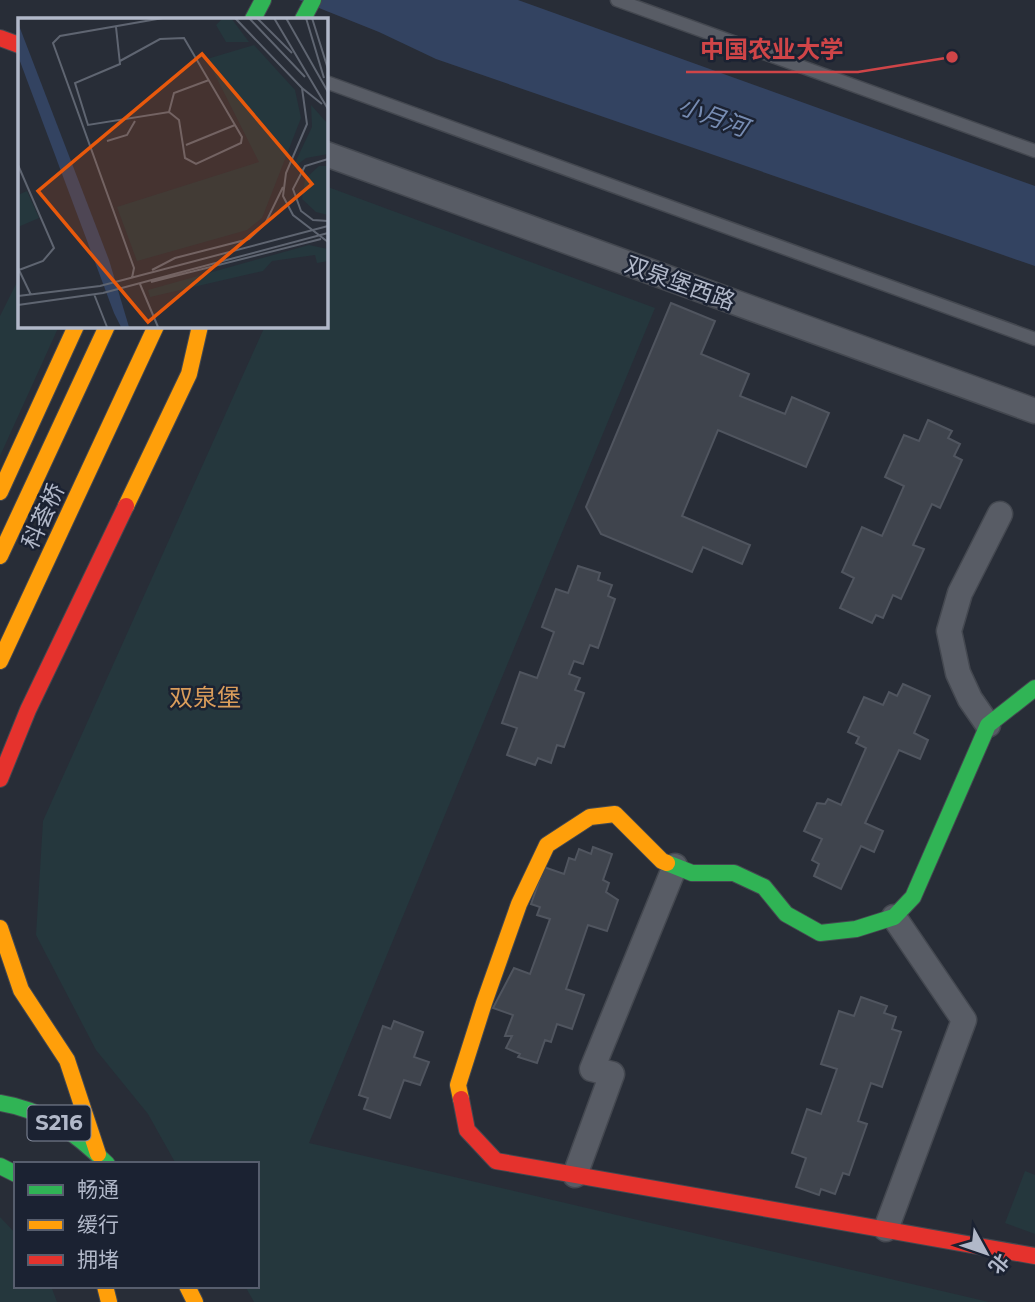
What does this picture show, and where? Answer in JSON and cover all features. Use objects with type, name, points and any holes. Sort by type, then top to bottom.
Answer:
[{"type":"main road","points":[[253,18],[262,0]]},
{"type":"main road","points":[[304,18],[313,0]]},
{"type":"main road","points":[[0,38],[18,45]]},
{"type":"main road","points":[[0,492],[76,327]]},
{"type":"main road","name":"科荟桥","points":[[0,556],[107,327]]},
{"type":"main road","name":"科荟桥","points":[[0,661],[156,327]]},
{"type":"main road","points":[[0,779],[28,710],[189,374],[200,327]]},
{"type":"main road","points":[[1035,688],[988,725],[913,897],[894,917],[856,929],[820,933],[786,914],[764,887],[754,882],[734,873],[692,873],[662,861],[615,814],[590,817],[547,845],[519,904],[458,1085],[467,1130],[496,1161],[1035,1256]]},
{"type":"main road","points":[[0,928],[21,990],[67,1060],[103,1159]]},
{"type":"main road","name":"S216","points":[[0,1103],[13,1104],[57,1121],[103,1159]]},
{"type":"street","name":"双泉堡西路","points":[[327,155],[1035,411]]},
{"type":"street","points":[[988,725],[970,699],[958,673],[949,631],[960,593],[1000,514]]},
{"type":"street","points":[[575,1175],[612,1074],[592,1069],[675,866]]},
{"type":"street","points":[[886,1229],[964,1020],[894,917]]},
{"type":"lane","points":[[617,0],[1035,151]]},
{"type":"lane","points":[[327,82],[1035,339]]},
{"type":"shaded area","points":[[328,187],[655,308],[309,1143],[989,1302],[254,1302],[246,1288],[259,1288],[259,1162],[175,1162],[148,1114],[96,1050],[36,935],[43,821],[265,327],[327,327]]},
{"type":"shaded area","points":[[18,280],[18,327],[59,327],[0,456],[0,316]]},
{"type":"shaded area","points":[[1025,1171],[1035,1175],[1035,1234],[1005,1223]]},
{"type":"shaded area","points":[[0,1217],[14,1232],[14,1288],[52,1288],[57,1302],[0,1302]]},
{"type":"water","name":"小月河","points":[[299,0],[518,0],[1035,186],[1035,266],[436,59],[379,32]]},
{"type":"building","points":[[671,303],[715,321],[701,354],[749,374],[740,396],[785,414],[792,397],[829,413],[806,467],[718,430],[682,516],[750,545],[742,564],[703,547],[692,572],[601,534],[586,507]]},
{"type":"building","points":[[928,420],[952,431],[948,438],[960,444],[954,456],[962,460],[940,508],[932,504],[913,545],[924,549],[901,599],[893,595],[883,618],[876,615],[872,623],[840,608],[854,578],[842,572],[862,527],[882,536],[904,486],[885,477],[904,435],[919,441]]},
{"type":"building","points":[[578,566],[600,573],[598,580],[612,585],[608,596],[615,599],[598,648],[590,645],[583,664],[574,661],[569,674],[580,678],[575,690],[584,693],[564,747],[557,745],[551,763],[538,758],[535,765],[507,755],[517,728],[502,723],[520,672],[537,678],[554,632],[542,627],[556,589],[568,593]]},
{"type":"building","points":[[903,684],[930,696],[914,733],[928,740],[920,759],[899,750],[865,823],[883,831],[874,852],[861,846],[841,889],[814,876],[819,864],[812,860],[822,839],[804,831],[817,803],[825,804],[828,799],[841,805],[866,748],[856,743],[859,737],[848,732],[864,697],[883,705],[889,692],[897,696]]},
{"type":"building","points":[[593,847],[612,854],[603,880],[609,883],[606,892],[618,900],[607,931],[588,925],[566,989],[584,995],[572,1029],[557,1024],[551,1042],[545,1040],[537,1063],[518,1057],[520,1054],[506,1048],[512,1036],[505,1036],[513,1015],[493,1008],[514,968],[530,974],[550,919],[537,915],[540,907],[531,904],[544,867],[564,874],[569,858],[575,860],[579,849],[591,854]]},
{"type":"building","points":[[861,997],[887,1006],[884,1013],[896,1017],[892,1029],[901,1032],[882,1087],[871,1083],[858,1121],[867,1124],[849,1175],[843,1173],[835,1194],[821,1189],[819,1195],[796,1187],[806,1158],[792,1153],[807,1109],[821,1114],[837,1069],[821,1064],[839,1011],[854,1016]]},
{"type":"building","points":[[394,1021],[423,1032],[414,1057],[429,1062],[420,1085],[404,1080],[390,1118],[364,1109],[368,1098],[359,1095],[383,1026],[391,1029]]},
{"type":"traffic: fast","points":[[254,18],[263,0]]},
{"type":"traffic: fast","points":[[304,18],[313,0]]},
{"type":"traffic: fast","points":[[667,863],[692,873],[734,873],[764,887],[786,914],[820,933],[856,929],[894,917],[913,897],[988,725],[1035,688]]},
{"type":"traffic: fast","points":[[0,1103],[31,1111],[58,1124],[105,1162]]},
{"type":"traffic: fast","points":[[0,1166],[14,1173]]},
{"type":"traffic: slow","points":[[0,492],[76,327]]},
{"type":"traffic: slow","points":[[0,556],[107,327]]},
{"type":"traffic: slow","points":[[0,661],[156,327]]},
{"type":"traffic: slow","points":[[126,506],[189,374],[200,327]]},
{"type":"traffic: slow","points":[[461,1099],[458,1085],[484,1003],[519,904],[547,845],[590,817],[615,814],[667,863]]},
{"type":"traffic: slow","points":[[0,928],[21,990],[67,1060],[98,1154]]},
{"type":"traffic: slow","points":[[106,1288],[109,1302]]},
{"type":"traffic: slow","points":[[188,1288],[195,1302]]},
{"type":"traffic: jam","points":[[0,38],[18,45]]},
{"type":"traffic: jam","points":[[0,779],[28,710],[126,506]]},
{"type":"traffic: jam","points":[[461,1099],[467,1130],[496,1161],[1035,1256]]},
{"type":"place","name":"中国农业大学","points":[[952,57]]},
{"type":"district","name":"双泉堡","points":[[205,698]]}]
